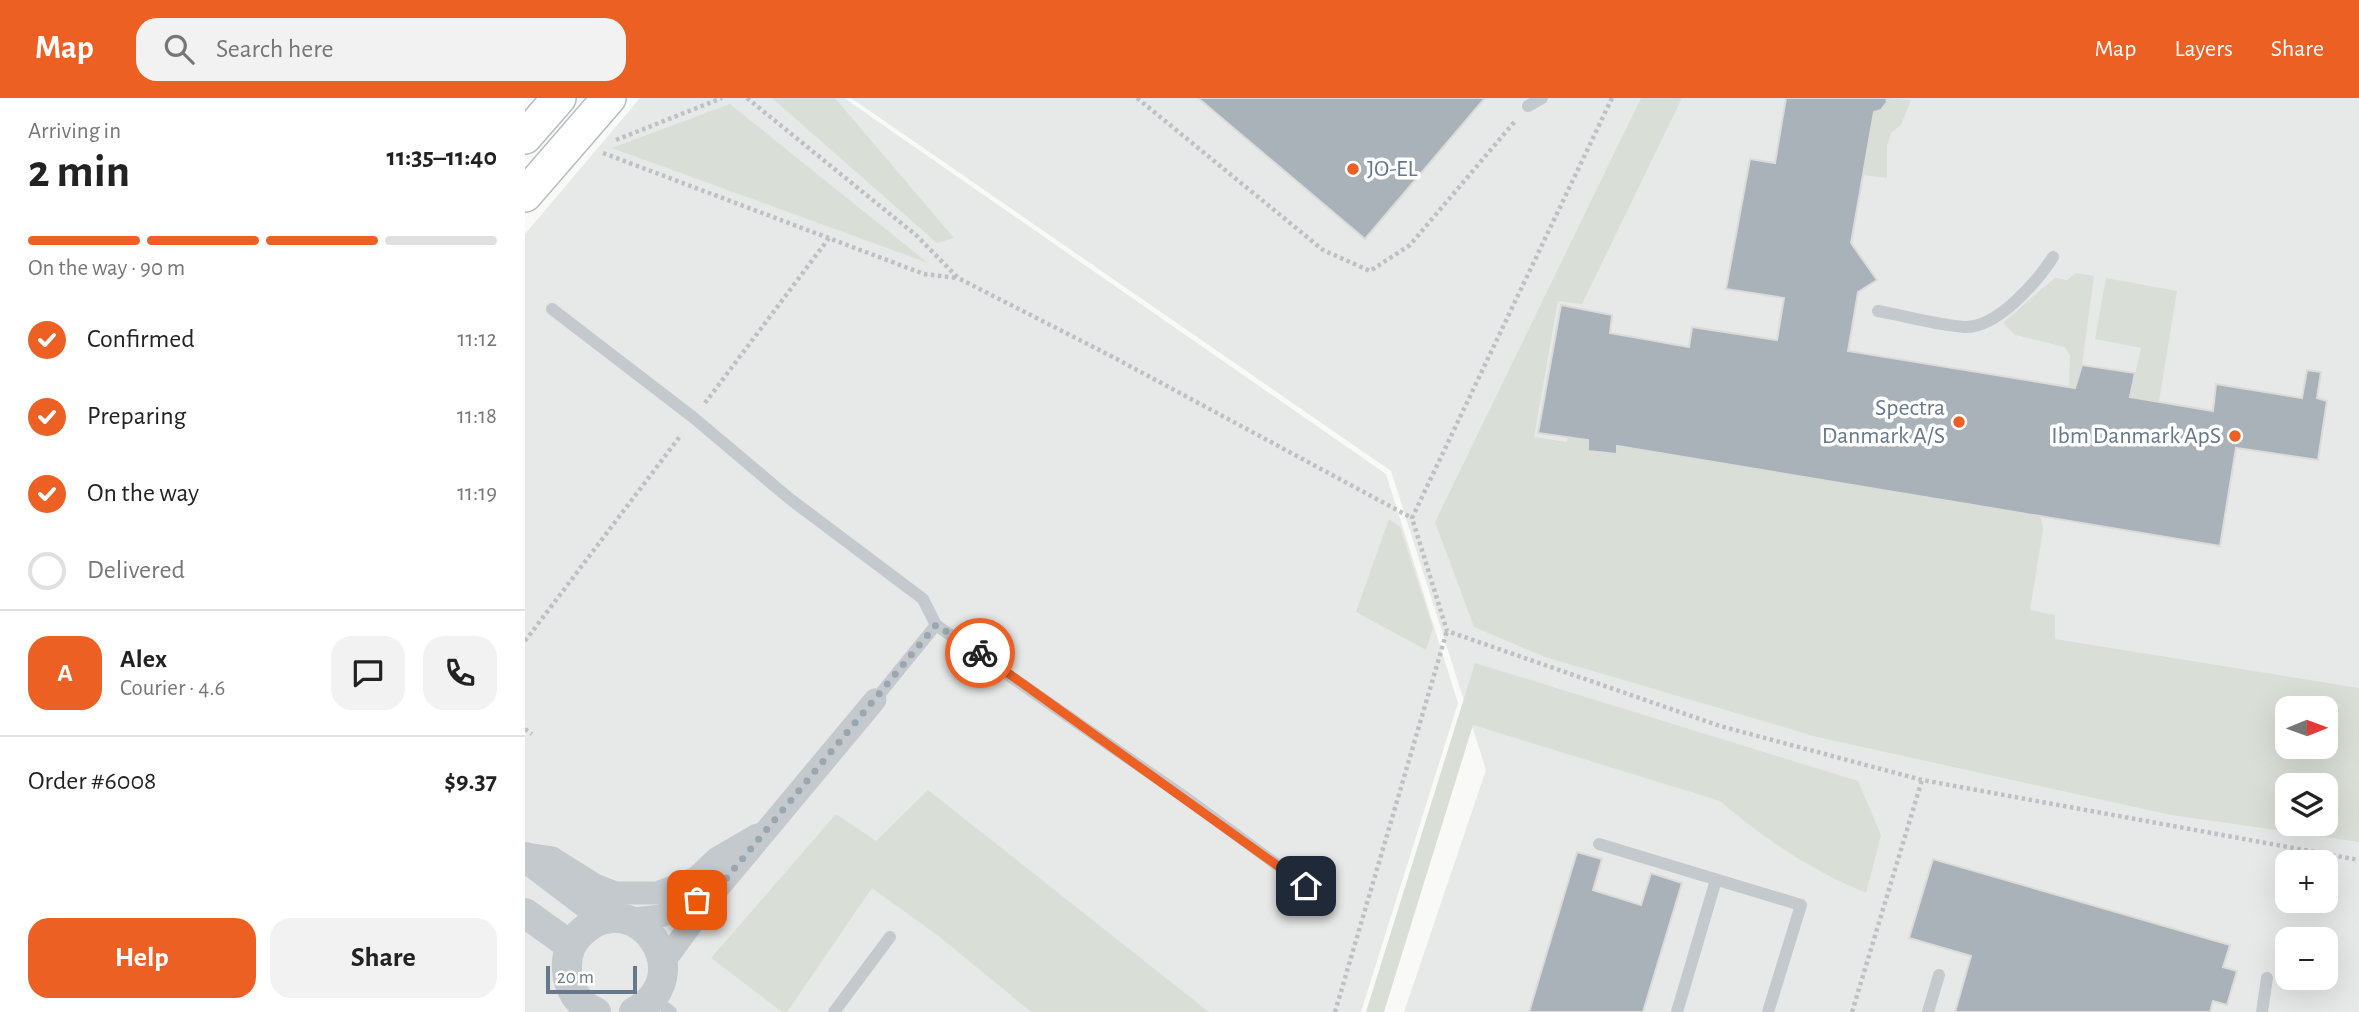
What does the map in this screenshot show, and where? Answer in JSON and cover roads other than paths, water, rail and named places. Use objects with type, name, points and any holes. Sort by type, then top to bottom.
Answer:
[{"type":"main road","points":[[525,136],[559,98]]},
{"type":"main road","points":[[525,195],[608,98]]},
{"type":"street","points":[[663,963],[715,892],[875,700]]},
{"type":"street","points":[[525,856],[552,858],[595,885],[615,893],[657,893],[696,878],[727,851],[766,831]]},
{"type":"street","points":[[525,856],[616,919],[640,925],[651,935],[660,948],[663,963],[652,1007]]},
{"type":"street","points":[[586,1009],[567,977],[566,961],[571,946],[592,924],[616,919],[661,916],[715,892]]},
{"type":"street","points":[[525,913],[571,946]]},
{"type":"lane","points":[[1528,106],[1542,98]]},
{"type":"lane","points":[[1878,312],[1967,327],[1999,313],[2016,301],[2036,282],[2053,257]]},
{"type":"lane","points":[[552,309],[694,418],[790,499],[923,599],[936,625],[1189,800],[1306,886]]},
{"type":"lane","points":[[875,700],[936,625]]},
{"type":"lane","points":[[1599,844],[1801,905],[1768,1012]]},
{"type":"lane","points":[[1677,1012],[1716,880]]},
{"type":"lane","points":[[834,1012],[890,937]]},
{"type":"lane","points":[[1928,1012],[1939,975]]},
{"type":"lane","points":[[2262,1012],[2267,978]]},
{"type":"place","name":"JO-EL","points":[[1353,169]]},
{"type":"place","name":"Spectra Danmark A/S","points":[[1959,422]]},
{"type":"place","name":"Ibm Danmark ApS","points":[[2235,436]]}]
